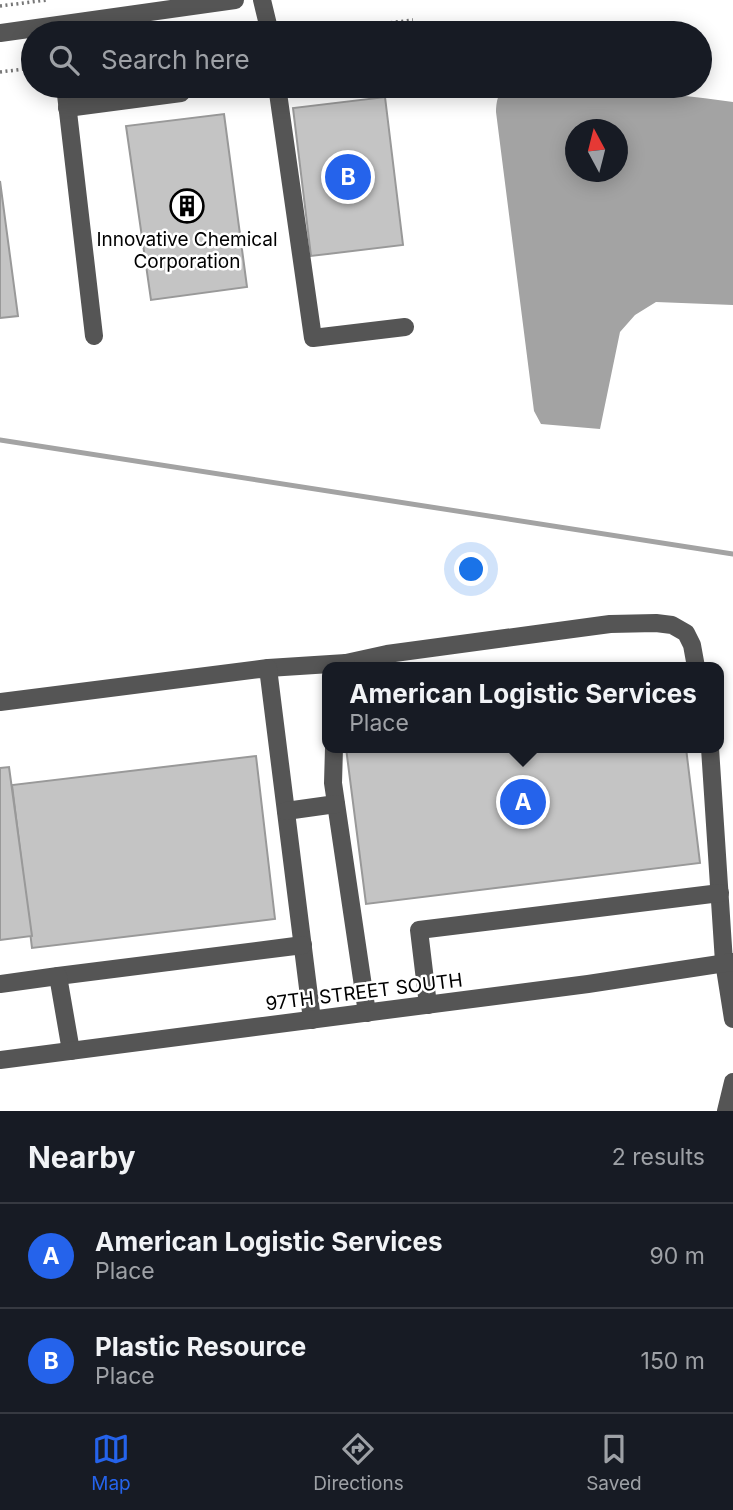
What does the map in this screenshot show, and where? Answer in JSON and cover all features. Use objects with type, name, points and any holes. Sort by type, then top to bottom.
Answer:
[{"type":"street","points":[[106,21],[235,0]]},
{"type":"street","points":[[262,0],[267,21]]},
{"type":"street","points":[[0,33],[21,32]]},
{"type":"street","points":[[67,98],[94,336]]},
{"type":"street","points":[[68,108],[143,98]]},
{"type":"street","points":[[279,98],[313,338],[405,327]]},
{"type":"street","points":[[356,662],[387,654],[610,624],[656,623],[672,625],[686,633],[692,645],[695,662]]},
{"type":"street","points":[[0,702],[268,668],[322,666]]},
{"type":"street","points":[[268,668],[312,1020]]},
{"type":"street","points":[[334,753],[333,783],[367,1013]]},
{"type":"street","points":[[710,753],[720,893],[733,1018]]},
{"type":"street","points":[[286,811],[336,804]]},
{"type":"street","points":[[428,1005],[419,930],[720,893]]},
{"type":"street","points":[[0,984],[303,945]]},
{"type":"street","name":"97TH STREET SOUTH","points":[[0,1060],[588,984],[729,962]]},
{"type":"street","points":[[58,976],[71,1051]]},
{"type":"street","points":[[726,1111],[733,1082]]},
{"type":"path","points":[[0,6],[47,0]]},
{"type":"path","points":[[405,21],[413,20]]},
{"type":"path","points":[[0,72],[21,69]]},
{"type":"shaded area","points":[[498,98],[701,98],[733,102],[733,305],[656,302],[635,315],[620,332],[600,429],[541,424],[534,411],[496,112]]},
{"type":"building","points":[[385,98],[403,245],[311,256],[293,108]]},
{"type":"building","name":"Innovative Chemical Corporation","points":[[224,114],[247,287],[151,300],[126,126]]},
{"type":"building","points":[[0,181],[18,316],[0,318]]},
{"type":"building","points":[[347,753],[687,753],[700,863],[366,904]]},
{"type":"building","points":[[256,756],[275,919],[32,948],[12,785]]},
{"type":"building","points":[[9,767],[32,936],[0,940],[0,768]]},
{"type":"waterway","points":[[0,440],[733,554]]},
{"type":"place","name":"Plastic Resource","points":[[348,177]]},
{"type":"place","name":"Innovative Chemical Corporation","points":[[187,206]]},
{"type":"place","name":"American Logistic Services","points":[[523,802]]}]
